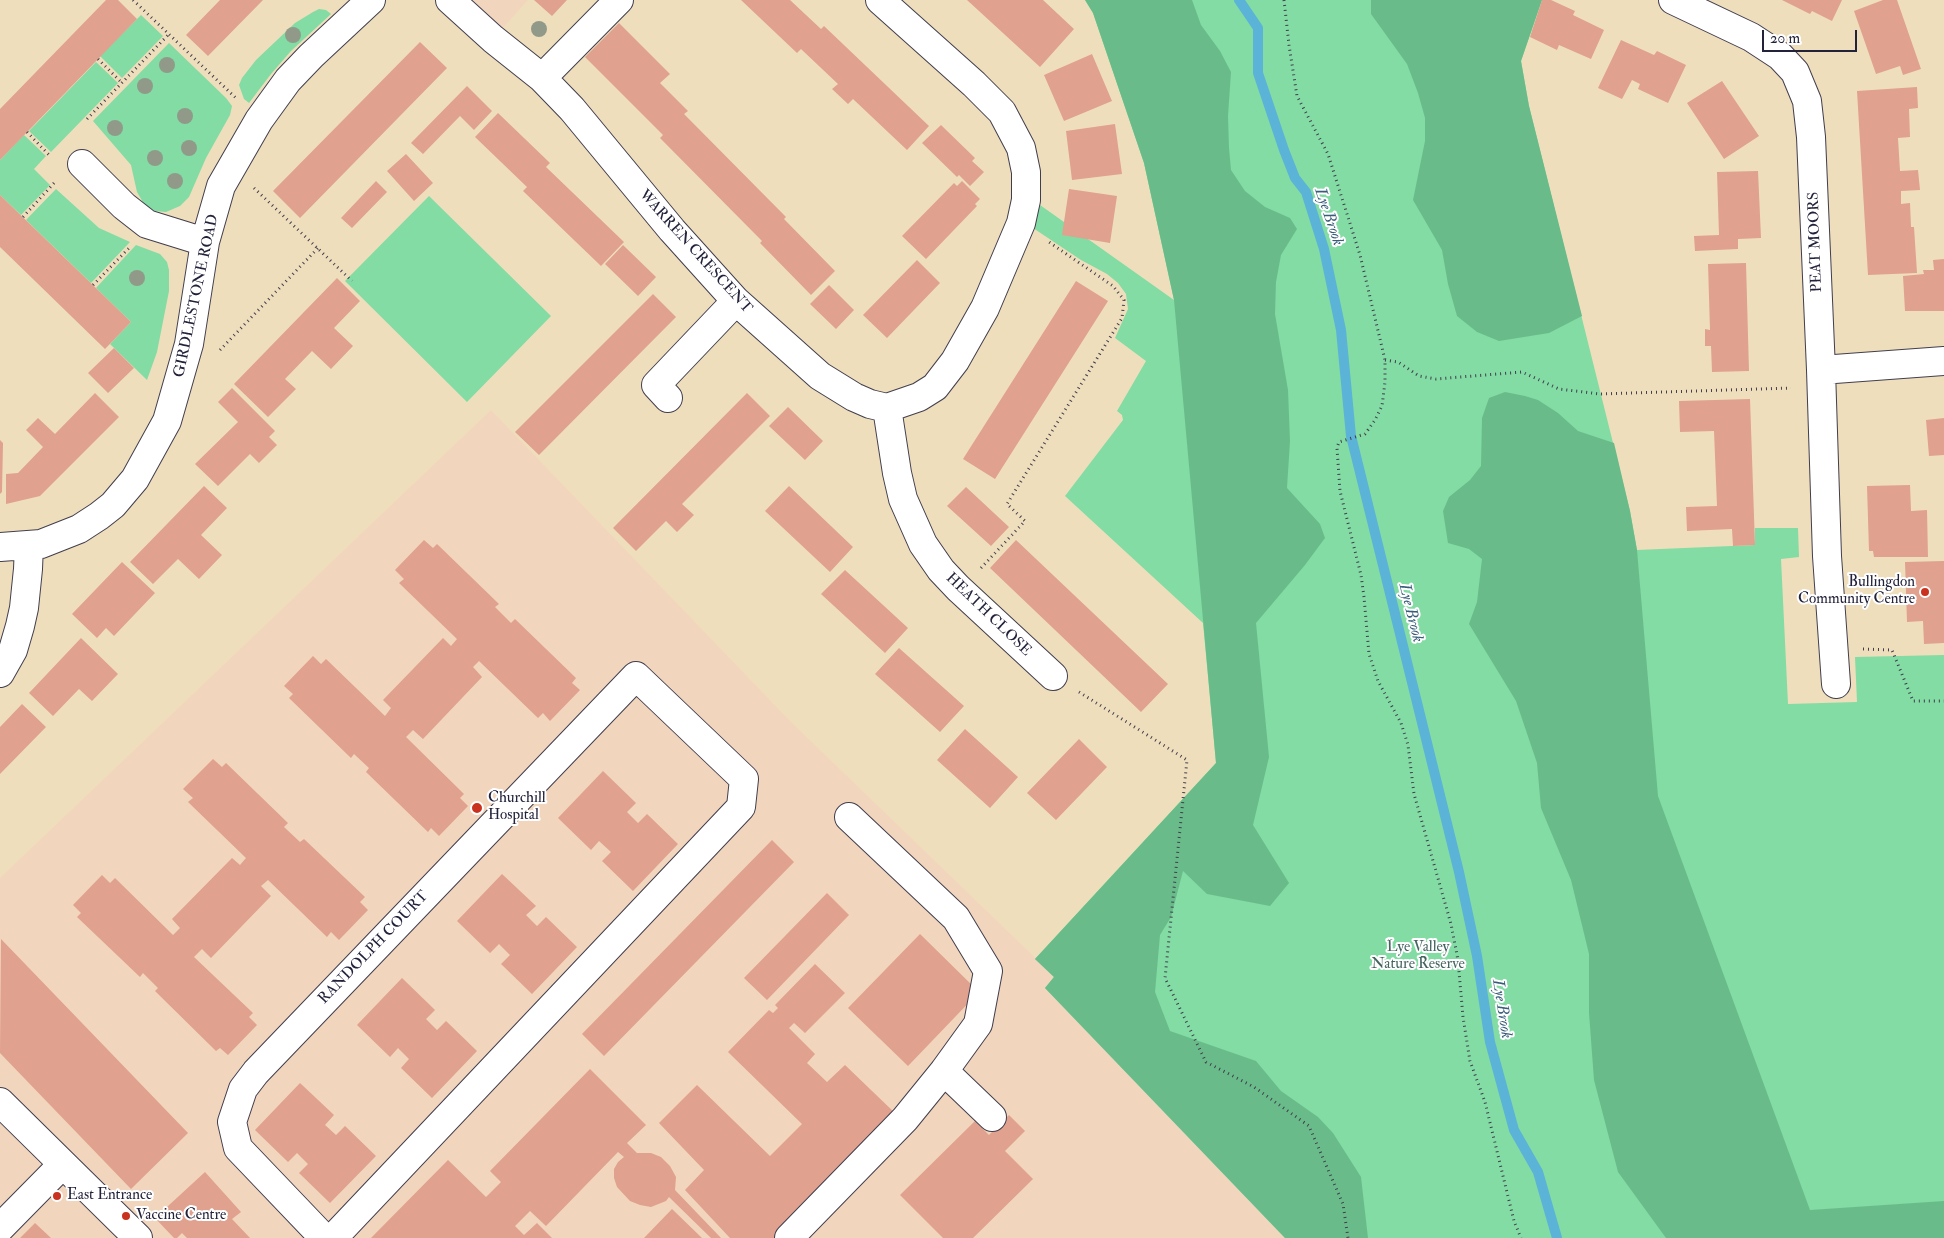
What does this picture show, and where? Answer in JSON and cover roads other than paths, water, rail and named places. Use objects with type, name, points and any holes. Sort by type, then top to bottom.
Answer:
[{"type":"street","name":"GIRDLESTONE ROAD","points":[[0,547],[28,546],[60,537],[79,529],[99,516],[124,493],[145,463],[166,421],[178,386],[189,344],[205,242],[222,186],[231,167],[259,120],[288,80],[370,0]]},
{"type":"street","name":"WARREN CRESCENT","points":[[450,0],[493,39],[542,78],[572,109],[672,230],[736,301],[820,376],[854,397],[870,404],[887,408]]},
{"type":"street","points":[[542,78],[619,0]]},
{"type":"street","points":[[880,0],[974,84],[1002,112],[1021,148],[1026,172],[1026,200],[1021,223],[985,308],[946,375],[935,387],[920,397],[887,408]]},
{"type":"street","name":"PEAT MOORS","points":[[1674,0],[1751,37],[1780,56],[1795,72],[1808,101],[1812,147],[1827,556],[1836,684]]},
{"type":"street","points":[[82,164],[124,206],[147,224],[205,242]]},
{"type":"street","points":[[668,398],[656,386],[736,301]]},
{"type":"street","points":[[1821,378],[1944,361]]},
{"type":"street","name":"HEATH CLOSE","points":[[887,408],[903,499],[923,544],[941,570],[958,588],[1053,676]]},
{"type":"street","points":[[0,673],[12,650],[20,626],[25,599],[28,546]]},
{"type":"street","name":"RANDOLPH COURT","points":[[324,1238],[238,1148],[232,1122],[243,1089],[262,1065],[636,676],[744,779],[741,807],[333,1238]]},
{"type":"street","points":[[789,1238],[905,1119],[944,1071],[978,1024],[988,971],[956,918],[848,817]]},
{"type":"street","points":[[944,1071],[992,1117]]},
{"type":"street","points":[[0,1102],[138,1238]]},
{"type":"street","points":[[0,1228],[62,1165]]},
{"type":"waterway","name":"Lye Brook","points":[[1239,0],[1258,28],[1258,73],[1295,178],[1306,192],[1324,249],[1341,330],[1351,436],[1459,872],[1477,956],[1490,1042],[1514,1130],[1538,1172],[1557,1238]]},
{"type":"place","name":"Bullingdon Community Centre","points":[[1925,592]]},
{"type":"place","name":"Churchill Hospital","points":[[477,808]]},
{"type":"place","name":"East Entrance","points":[[57,1196]]},
{"type":"place","name":"Vaccine Centre","points":[[126,1216]]},
{"type":"park label","name":"Lye Valley Nature Reserve","points":[[1418,956]]}]
